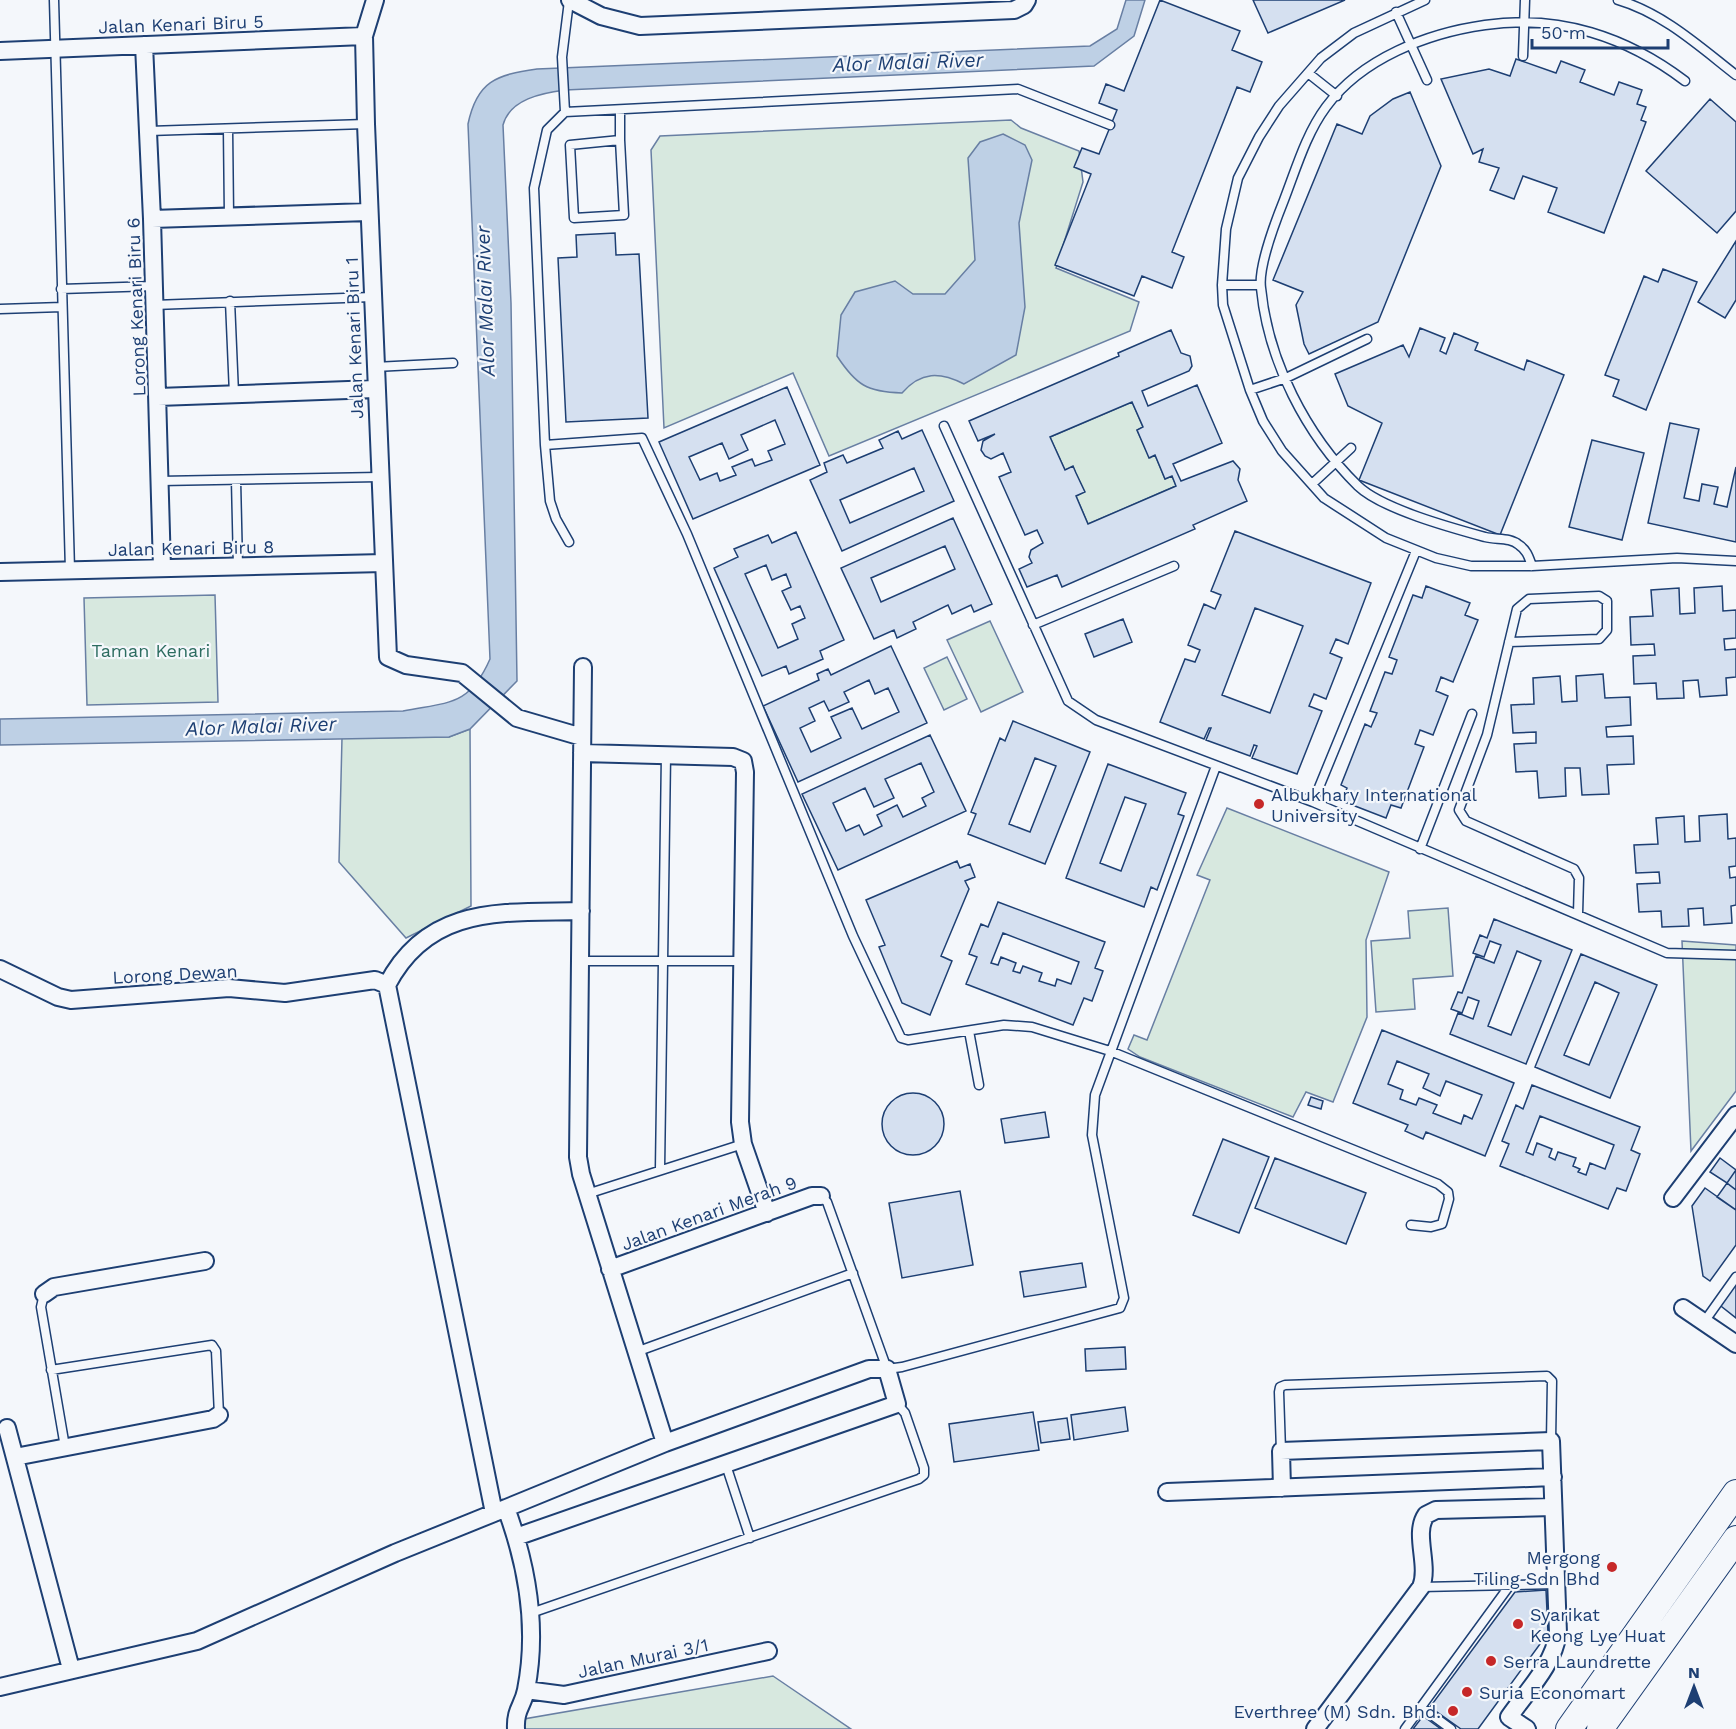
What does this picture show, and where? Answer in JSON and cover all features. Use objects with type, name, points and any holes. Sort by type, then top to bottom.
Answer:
[{"type":"main road","points":[[1569,1729],[1736,1493]]},
{"type":"main road","points":[[1607,1726],[1736,1539]]},
{"type":"street","name":"Jalan Kenari Biru 1","points":[[375,0],[364,36],[368,212],[387,653],[392,660],[406,664],[462,673],[502,703],[517,718],[582,745]]},
{"type":"street","points":[[569,1],[601,16],[640,26],[1014,10],[1024,5],[1027,0]]},
{"type":"street","name":"Jalan Kenari Biru 5","points":[[0,51],[364,36]]},
{"type":"street","name":"Lorong Kenari Biru 6","points":[[144,45],[149,131],[162,568]]},
{"type":"street","points":[[152,219],[368,212]]},
{"type":"street","points":[[158,397],[375,389]]},
{"type":"street","name":"Jalan Kenari Biru 8","points":[[0,572],[384,563]]},
{"type":"street","points":[[583,667],[578,1157],[587,1194],[665,1443]]},
{"type":"street","points":[[582,745],[666,755],[733,757],[743,761],[745,772],[740,1122],[743,1144],[766,1213]]},
{"type":"street","points":[[516,1729],[516,1711],[526,1690],[531,1613],[516,1537],[500,1510],[387,985],[408,952],[418,943],[462,920],[481,914],[581,911]]},
{"type":"street","name":"Lorong Dewan","points":[[0,969],[58,997],[71,999],[229,988],[285,993],[375,980],[387,985]]},
{"type":"street","points":[[1673,1198],[1736,1115]]},
{"type":"street","name":"Jalan Kenari Merah 9","points":[[610,1269],[812,1196],[821,1196]]},
{"type":"street","points":[[44,1294],[54,1287],[205,1261]]},
{"type":"street","points":[[1683,1308],[1736,1344]]},
{"type":"street","points":[[0,1688],[71,1669],[197,1641],[395,1553],[665,1443],[869,1369],[887,1369],[897,1404],[516,1537]]},
{"type":"street","points":[[15,1457],[213,1419],[219,1415]]},
{"type":"street","points":[[7,1428],[71,1669]]},
{"type":"street","points":[[1282,1488],[1281,1451],[1551,1441],[1557,1646],[1505,1723],[1527,1729]]},
{"type":"street","points":[[1167,1492],[1552,1477]]},
{"type":"street","points":[[1318,1728],[1421,1587],[1423,1578],[1422,1525],[1431,1511],[1553,1507]]},
{"type":"street","name":"Jalan Murai 3/1","points":[[526,1690],[564,1695],[768,1651]]},
{"type":"lane","points":[[54,0],[70,570]]},
{"type":"lane","points":[[1425,0],[1354,33],[1321,58],[1280,106],[1258,137],[1238,178],[1226,229],[1222,285],[1228,326],[1263,421],[1282,451],[1324,498],[1368,526],[1416,551],[1471,566],[1532,566],[1677,558],[1736,561]]},
{"type":"lane","points":[[1523,56],[1525,0]]},
{"type":"lane","points":[[1620,0],[1688,37],[1736,75]]},
{"type":"lane","points":[[565,112],[562,57],[569,1]]},
{"type":"lane","points":[[1396,12],[1427,80]]},
{"type":"lane","points":[[1532,566],[1528,555],[1512,540],[1488,537],[1422,517],[1366,493],[1336,460],[1301,414],[1276,357],[1260,285],[1273,228],[1306,143],[1326,106],[1353,80],[1391,54],[1454,30],[1525,22],[1589,30],[1660,62],[1685,81]]},
{"type":"lane","points":[[1308,73],[1337,96]]},
{"type":"lane","points":[[569,542],[552,510],[545,445],[534,188],[547,130],[565,112],[1018,89],[1110,125]]},
{"type":"lane","points":[[620,110],[624,215],[574,218],[570,145],[620,140]]},
{"type":"lane","points":[[149,131],[366,124]]},
{"type":"lane","points":[[228,129],[229,216]]},
{"type":"lane","points":[[1222,285],[1260,285]]},
{"type":"lane","points":[[61,289],[154,286]]},
{"type":"lane","points":[[154,305],[372,297]]},
{"type":"lane","points":[[230,302],[234,393]]},
{"type":"lane","points":[[0,309],[62,307]]},
{"type":"lane","points":[[1250,390],[1286,378],[1367,339]]},
{"type":"lane","points":[[374,367],[453,363]]},
{"type":"lane","points":[[944,426],[1068,701],[1078,711],[1096,720],[1313,802],[1667,952],[1736,955]]},
{"type":"lane","points":[[545,445],[642,438],[687,534],[853,936],[898,1034],[908,1040],[1018,1024],[1110,1051],[1438,1184],[1448,1191],[1449,1199],[1442,1224],[1431,1227],[1411,1225]]},
{"type":"lane","points":[[1312,484],[1351,448]]},
{"type":"lane","points":[[160,481],[380,477]]},
{"type":"lane","points":[[236,480],[238,566]]},
{"type":"lane","points":[[1313,802],[1416,551]]},
{"type":"lane","points":[[1033,625],[1174,566]]},
{"type":"lane","points":[[1509,642],[1599,639],[1607,630],[1606,601],[1599,596],[1524,601],[1517,609],[1509,642],[1487,735],[1459,806],[1459,814],[1466,820],[1574,869],[1579,878],[1578,914]]},
{"type":"lane","points":[[1420,849],[1472,714]]},
{"type":"lane","points":[[660,1169],[666,755]]},
{"type":"lane","points":[[821,1196],[828,1202],[887,1369],[902,1367],[1115,1310],[1123,1304],[1092,1135],[1095,1095],[1216,766]]},
{"type":"lane","points":[[580,961],[742,961]]},
{"type":"lane","points":[[969,1031],[979,1085]]},
{"type":"lane","points":[[587,1194],[743,1144]]},
{"type":"lane","points":[[636,1352],[853,1273]]},
{"type":"lane","points":[[1704,1322],[1736,1277]]},
{"type":"lane","points":[[44,1294],[41,1307],[65,1447]]},
{"type":"lane","points":[[51,1370],[212,1345],[216,1351],[219,1415]]},
{"type":"lane","points":[[1281,1451],[1279,1392],[1280,1387],[1285,1385],[1547,1376],[1552,1381],[1551,1441]]},
{"type":"lane","points":[[531,1613],[922,1477],[924,1468],[905,1413],[897,1404]]},
{"type":"lane","points":[[726,1465],[750,1538]]},
{"type":"lane","points":[[1421,1587],[1556,1584]]},
{"type":"lane","points":[[1406,1729],[1510,1585]]},
{"type":"lane","points":[[1421,1707],[1451,1729]]},
{"type":"green space","points":[[1011,120],[1021,128],[1079,151],[1083,182],[1056,268],[1139,302],[1130,331],[829,456],[793,373],[664,428],[651,150],[660,136]]},
{"type":"green space","points":[[1132,402],[1143,427],[1137,430],[1150,458],[1155,455],[1165,479],[1172,476],[1176,486],[1088,524],[1076,496],[1084,492],[1073,467],[1065,470],[1050,437]]},
{"type":"green space","name":"Taman Kenari","points":[[215,595],[218,702],[87,705],[84,598]]},
{"type":"green space","points":[[990,621],[1023,692],[981,712],[947,640]]},
{"type":"green space","points":[[947,657],[967,699],[944,710],[924,668]]},
{"type":"green space","points":[[470,729],[471,906],[406,938],[339,862],[342,738],[449,737]]},
{"type":"green space","points":[[1227,808],[1389,872],[1366,940],[1367,1017],[1333,1102],[1306,1092],[1293,1117],[1140,1057],[1128,1049],[1134,1035],[1147,1040],[1210,880],[1197,875]]},
{"type":"green space","points":[[1448,908],[1453,976],[1413,979],[1415,1009],[1376,1012],[1371,941],[1410,938],[1408,911]]},
{"type":"green space","points":[[1682,941],[1736,945],[1736,1091],[1691,1151]]},
{"type":"green space","points":[[773,1676],[851,1729],[524,1729],[524,1719]]},
{"type":"water","name":"Alor Malai River","points":[[1126,0],[1145,0],[1134,36],[1094,66],[565,90],[547,93],[520,103],[512,109],[503,125],[511,303],[517,681],[470,729],[449,737],[0,745],[0,719],[403,711],[456,700],[474,686],[490,659],[468,124],[477,98],[490,83],[510,74],[537,69],[1090,46],[1117,29]]},
{"type":"water","points":[[1003,134],[1025,145],[1032,160],[1019,223],[1025,307],[1016,355],[964,384],[947,377],[924,377],[902,393],[880,391],[864,385],[850,374],[837,356],[841,315],[855,292],[895,281],[913,294],[945,294],[975,260],[968,158],[980,142]]},
{"type":"building","points":[[1160,0],[1240,31],[1232,50],[1262,62],[1250,92],[1237,87],[1172,252],[1184,257],[1172,288],[1142,276],[1134,296],[1055,265],[1091,174],[1074,167],[1082,148],[1099,154],[1117,110],[1099,103],[1106,84],[1124,91]]},
{"type":"building","points":[[1253,0],[1345,0],[1268,33]]},
{"type":"building","points":[[1516,59],[1556,73],[1561,61],[1585,70],[1580,82],[1614,95],[1619,82],[1642,90],[1637,104],[1646,107],[1641,120],[1646,122],[1604,233],[1548,212],[1557,188],[1523,176],[1514,199],[1490,190],[1499,168],[1479,162],[1483,149],[1473,154],[1441,79],[1489,69],[1510,76]]},
{"type":"building","points":[[1410,92],[1441,166],[1378,322],[1309,354],[1304,344],[1296,305],[1303,292],[1273,280],[1337,124],[1362,134],[1370,116],[1393,99]]},
{"type":"building","points":[[1710,99],[1736,122],[1736,211],[1717,233],[1646,171]]},
{"type":"building","points":[[615,233],[616,255],[639,254],[648,418],[566,422],[558,258],[577,257],[576,235]]},
{"type":"building","points":[[1736,241],[1736,300],[1725,318],[1698,302]]},
{"type":"building","points":[[1663,269],[1697,282],[1646,410],[1613,396],[1619,380],[1605,375],[1644,276],[1658,282]]},
{"type":"building","points":[[1420,328],[1445,338],[1440,351],[1446,354],[1454,333],[1478,343],[1475,350],[1524,370],[1527,360],[1564,375],[1500,535],[1359,480],[1382,423],[1348,406],[1335,374],[1403,345],[1409,357]]},
{"type":"building","points":[[1171,330],[1181,353],[1190,356],[1192,366],[1189,371],[1142,391],[1148,406],[1197,385],[1222,443],[1173,464],[1181,481],[1233,461],[1240,469],[1238,480],[1247,501],[1193,525],[1195,529],[1062,587],[1057,575],[1027,587],[1019,569],[1032,563],[1029,557],[1031,550],[1043,543],[1037,530],[1025,535],[999,477],[1011,472],[1003,453],[991,459],[981,450],[983,441],[995,434],[978,441],[969,421],[1119,356],[1118,353]],"holes":[[[1132,402],[1143,427],[1137,430],[1149,458],[1155,455],[1165,479],[1172,476],[1176,486],[1088,524],[1076,496],[1085,492],[1073,466],[1065,470],[1050,437]]]},
{"type":"building","points":[[787,387],[820,465],[693,519],[659,442]],"holes":[[[775,420],[785,444],[768,451],[772,460],[755,466],[752,459],[732,467],[736,475],[720,481],[717,473],[700,480],[689,457],[722,443],[729,459],[748,450],[741,435]]]},
{"type":"building","points":[[1670,423],[1699,429],[1684,498],[1699,501],[1702,484],[1718,487],[1714,504],[1727,507],[1736,467],[1736,542],[1648,523]]},
{"type":"building","points":[[922,430],[954,501],[842,551],[810,480],[827,472],[824,463],[843,455],[847,463],[883,448],[879,440],[898,431],[902,439]],"holes":[[[914,468],[924,491],[850,523],[840,500]]]},
{"type":"building","points":[[1592,440],[1644,453],[1622,540],[1569,527]]},
{"type":"building","points":[[953,518],[992,604],[974,612],[971,605],[952,614],[948,605],[913,622],[916,629],[897,638],[894,630],[874,639],[841,568]],"holes":[[[945,546],[955,569],[881,602],[871,578]]]},
{"type":"building","points":[[1235,531],[1371,583],[1348,644],[1336,639],[1330,653],[1342,658],[1326,699],[1314,694],[1309,706],[1322,711],[1297,774],[1252,758],[1257,746],[1254,745],[1250,756],[1206,740],[1211,728],[1204,739],[1160,722],[1185,659],[1195,662],[1200,650],[1188,645],[1204,604],[1215,609],[1221,595],[1211,591]],"holes":[[[1255,608],[1303,626],[1270,713],[1222,695]]]},
{"type":"building","points":[[796,532],[844,640],[820,651],[823,659],[789,674],[786,666],[762,676],[714,568],[738,557],[734,549],[768,535],[772,543]],"holes":[[[766,565],[772,580],[786,574],[791,587],[782,591],[791,610],[800,606],[805,618],[792,624],[798,639],[778,648],[745,574]]]},
{"type":"building","points":[[1426,586],[1470,603],[1465,615],[1478,620],[1453,682],[1441,677],[1436,691],[1448,696],[1433,735],[1420,730],[1415,744],[1424,747],[1401,808],[1391,805],[1386,818],[1342,801],[1347,788],[1341,785],[1365,724],[1371,727],[1377,713],[1370,711],[1385,672],[1392,674],[1397,660],[1389,657],[1413,595],[1422,598]]},
{"type":"building","points":[[1722,586],[1723,611],[1736,610],[1736,638],[1724,639],[1725,650],[1736,649],[1736,677],[1726,678],[1727,695],[1700,697],[1698,680],[1683,681],[1684,698],[1657,699],[1656,683],[1634,684],[1633,656],[1655,655],[1654,644],[1631,645],[1630,617],[1653,616],[1651,590],[1679,588],[1680,614],[1695,613],[1694,588]]},
{"type":"building","points":[[1123,619],[1132,642],[1094,657],[1085,634]]},
{"type":"building","points":[[891,646],[927,723],[798,782],[763,706],[819,680],[817,674],[828,669],[831,675]],"holes":[[[869,680],[875,694],[888,688],[899,712],[862,729],[852,708],[831,717],[841,738],[811,752],[800,728],[815,721],[809,708],[824,701],[829,711],[849,702],[844,692]]]},
{"type":"building","points":[[1603,674],[1605,698],[1630,697],[1631,725],[1606,727],[1607,737],[1633,736],[1634,764],[1607,765],[1609,794],[1582,795],[1580,768],[1565,768],[1566,796],[1539,798],[1537,771],[1516,772],[1514,744],[1536,743],[1536,732],[1513,733],[1511,705],[1534,704],[1533,678],[1560,676],[1562,702],[1577,701],[1576,676]]},
{"type":"building","points":[[1013,721],[1090,752],[1045,864],[968,834],[976,814],[971,812],[1000,738],[1005,741]],"holes":[[[1035,758],[1056,766],[1030,832],[1009,824]]]},
{"type":"building","points":[[930,735],[966,811],[838,870],[802,794]],"holes":[[[921,763],[934,792],[922,798],[926,806],[903,817],[897,805],[877,815],[882,826],[864,835],[859,825],[846,831],[833,803],[865,788],[874,807],[894,798],[885,779]]]},
{"type":"building","points":[[1108,764],[1186,793],[1178,814],[1184,816],[1157,890],[1151,887],[1144,907],[1066,878]],"holes":[[[1125,797],[1146,804],[1121,871],[1100,863]]]},
{"type":"building","points":[[1727,814],[1728,839],[1736,838],[1736,866],[1729,867],[1730,878],[1736,877],[1736,905],[1731,906],[1732,923],[1704,925],[1703,908],[1688,909],[1689,926],[1662,927],[1661,911],[1639,912],[1637,884],[1660,883],[1659,872],[1636,873],[1634,845],[1658,844],[1656,818],[1684,816],[1685,842],[1700,841],[1699,816]]},
{"type":"building","points":[[957,861],[960,868],[970,864],[975,877],[965,881],[969,889],[941,956],[952,961],[930,1015],[902,1003],[879,947],[885,945],[866,900]]},
{"type":"building","points":[[998,902],[1105,942],[1095,968],[1103,971],[1092,1001],[1084,998],[1073,1025],[966,984],[977,957],[969,954],[981,924],[988,927]],"holes":[[[1003,933],[1079,962],[1071,984],[1057,979],[1055,986],[1039,981],[1042,973],[1023,966],[1020,973],[1013,971],[1016,963],[1001,957],[998,965],[991,963]]]},
{"type":"building","points":[[1494,919],[1572,950],[1526,1064],[1450,1034],[1458,1013],[1473,1019],[1479,1001],[1468,997],[1462,1013],[1451,1009],[1458,992],[1462,993],[1476,956],[1494,963],[1501,945],[1490,941],[1484,957],[1473,953],[1480,935],[1487,938]],"holes":[[[1517,951],[1541,961],[1511,1035],[1488,1026]]]},
{"type":"building","points":[[1581,954],[1657,985],[1610,1098],[1535,1067]],"holes":[[[1595,982],[1619,993],[1589,1065],[1564,1055]]]},
{"type":"building","points":[[1382,1030],[1514,1083],[1485,1156],[1426,1132],[1423,1139],[1405,1131],[1408,1125],[1353,1103]],"holes":[[[1397,1061],[1429,1074],[1423,1088],[1440,1096],[1446,1081],[1482,1095],[1472,1119],[1464,1115],[1461,1124],[1433,1113],[1437,1105],[1419,1098],[1416,1105],[1400,1099],[1403,1090],[1388,1084]]]},
{"type":"building","points":[[1532,1085],[1640,1127],[1631,1150],[1640,1154],[1626,1191],[1617,1188],[1608,1209],[1500,1166],[1509,1144],[1502,1141],[1516,1105],[1523,1109]],"holes":[[[1540,1116],[1614,1145],[1605,1169],[1590,1163],[1586,1175],[1578,1172],[1580,1169],[1573,1166],[1576,1158],[1558,1152],[1555,1160],[1549,1157],[1552,1149],[1537,1143],[1533,1155],[1526,1152]]]},
{"type":"building","points":[[907,1093],[919,1093],[935,1102],[942,1112],[944,1124],[942,1136],[935,1146],[919,1155],[907,1155],[896,1150],[887,1141],[882,1130],[882,1118],[887,1107],[896,1098]]},
{"type":"building","points":[[1311,1097],[1323,1101],[1321,1109],[1308,1105]]},
{"type":"building","points":[[1045,1112],[1049,1137],[1005,1143],[1001,1119]]},
{"type":"building","points":[[1223,1139],[1269,1157],[1239,1233],[1193,1215]]},
{"type":"building","points":[[1275,1158],[1366,1193],[1346,1244],[1255,1208]]},
{"type":"building","points":[[1720,1158],[1736,1170],[1727,1183],[1710,1172]]},
{"type":"building","points":[[1736,1170],[1736,1190],[1727,1183]]},
{"type":"building","points":[[1727,1183],[1736,1190],[1736,1210],[1717,1197]]},
{"type":"building","points":[[1705,1188],[1736,1210],[1736,1245],[1710,1281],[1703,1276],[1692,1206]]},
{"type":"building","points":[[960,1191],[973,1265],[902,1278],[889,1203]]},
{"type":"building","points":[[1082,1263],[1086,1287],[1024,1297],[1020,1272]]},
{"type":"building","points":[[1736,1279],[1736,1318],[1717,1303]]},
{"type":"building","points":[[1125,1347],[1126,1369],[1086,1371],[1085,1349]]},
{"type":"building","points":[[1125,1407],[1128,1431],[1074,1440],[1071,1415]]},
{"type":"building","points":[[1033,1412],[1039,1450],[954,1462],[949,1424]]},
{"type":"building","points":[[1067,1418],[1070,1439],[1041,1443],[1038,1422]]},
{"type":"building","points":[[1546,1590],[1548,1633],[1478,1729],[1461,1729],[1430,1707],[1515,1592]]},
{"type":"building","points":[[1423,1716],[1441,1729],[1413,1729]]},
{"type":"place","name":"Albukhary International University","points":[[1259,804]]},
{"type":"place","name":"Mergong Tiling Sdn Bhd","points":[[1612,1567]]},
{"type":"place","name":"Syarikat Keong Lye Huat","points":[[1518,1624]]},
{"type":"place","name":"Serra Laundrette","points":[[1491,1661]]},
{"type":"place","name":"Suria Economart","points":[[1467,1692]]},
{"type":"place","name":"Everthree (M) Sdn. Bhd.","points":[[1453,1711]]}]
